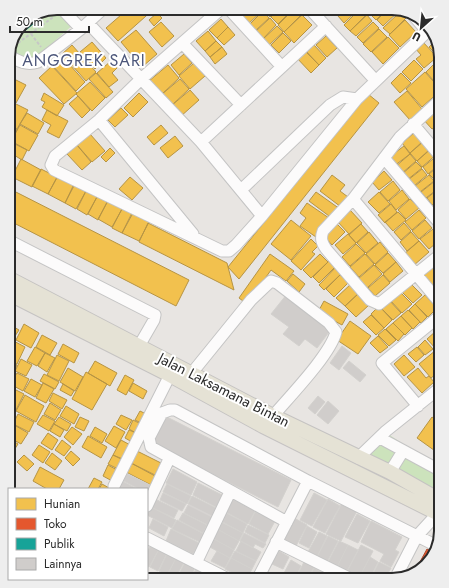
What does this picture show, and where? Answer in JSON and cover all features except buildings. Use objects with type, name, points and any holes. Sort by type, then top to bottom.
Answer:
[{"type":"main road","name":"Jalan Laksamana Bintan","points":[[15,282],[170,376],[264,426],[434,506]]},
{"type":"main road","name":"Jalan Laksamana Bintan","points":[[15,296],[139,346],[273,416],[390,472],[434,505]]},
{"type":"street","points":[[71,15],[141,79],[201,142],[262,216]]},
{"type":"street","points":[[15,59],[22,63],[31,64],[38,62],[48,56],[96,15]]},
{"type":"street","points":[[214,15],[183,44],[141,79],[99,120],[55,156],[51,165],[54,170],[196,237],[219,250],[229,251],[262,216],[357,99],[426,32]]},
{"type":"street","points":[[234,15],[282,67]]},
{"type":"street","points":[[316,15],[375,80]]},
{"type":"street","points":[[201,142],[326,26]]},
{"type":"street","points":[[183,44],[241,105]]},
{"type":"street","points":[[241,190],[330,105],[343,97],[357,99]]},
{"type":"street","points":[[434,105],[394,143],[353,199],[323,231],[322,242],[326,249],[370,300],[378,304],[434,260]]},
{"type":"street","points":[[99,120],[196,237]]},
{"type":"street","points":[[413,124],[434,149]]},
{"type":"street","points":[[384,158],[434,217]]},
{"type":"street","points":[[353,199],[434,296]]},
{"type":"street","points":[[15,244],[155,315],[154,320],[139,346]]},
{"type":"street","points":[[191,374],[252,300],[271,281],[277,283],[329,323],[336,332],[334,338],[315,366],[273,416]]},
{"type":"street","points":[[418,406],[382,363],[434,321]]},
{"type":"street","points":[[114,486],[170,376]]},
{"type":"street","points":[[358,458],[434,393]]},
{"type":"street","points":[[287,522],[169,459],[151,447],[149,438],[162,413],[175,410],[308,481],[432,544]]},
{"type":"street","points":[[380,438],[434,467]]},
{"type":"street","points":[[390,472],[403,450]]},
{"type":"street","points":[[148,504],[169,459]]},
{"type":"street","points":[[260,573],[308,481]]},
{"type":"street","points":[[196,563],[230,492]]},
{"type":"street","points":[[398,573],[417,536],[434,516]]},
{"type":"street","points":[[148,539],[216,573]]},
{"type":"street","points":[[276,542],[339,573]]},
{"type":"path","points":[[18,43],[52,18],[50,16]]},
{"type":"path","points":[[31,34],[48,56]]},
{"type":"green space","points":[[57,15],[65,15],[75,23],[37,57],[15,57],[18,41],[27,27],[41,18]]},
{"type":"green space","points":[[385,432],[434,464],[434,502],[356,462]]},
{"type":"district","name":"ANGGREK SARI","points":[[84,60]]}]
